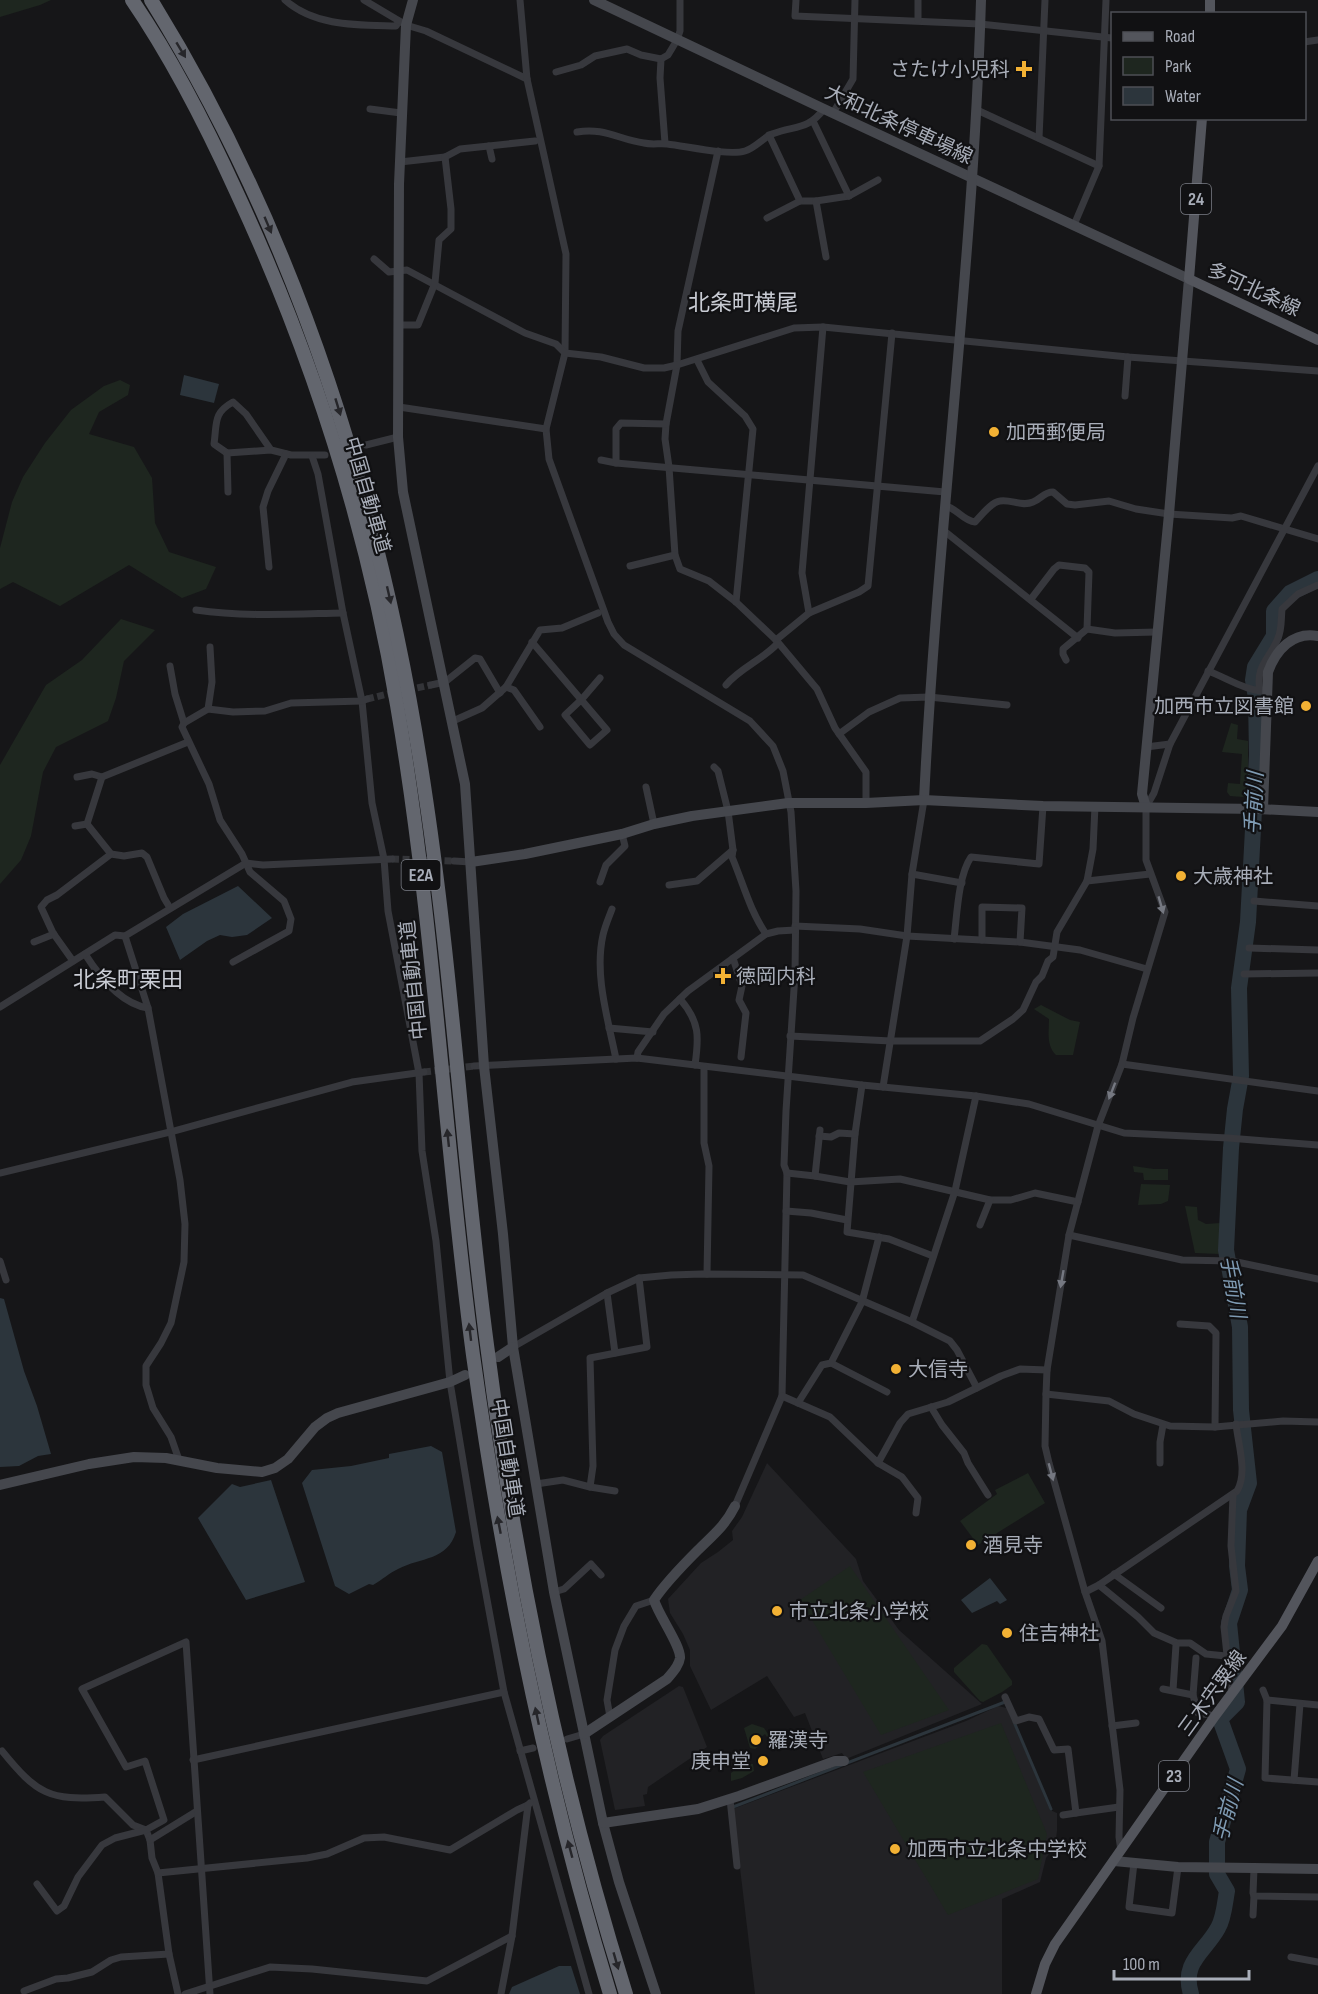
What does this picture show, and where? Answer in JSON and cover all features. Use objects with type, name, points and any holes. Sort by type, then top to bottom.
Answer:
[{"type":"highway","name":"中国自動車道","points":[[132,0],[172,64],[208,131],[286,306],[316,387],[363,548],[397,704],[422,880],[460,1251],[495,1506],[522,1649],[562,1820],[606,1927],[626,1994]]},
{"type":"highway","name":"中国自動車道","points":[[151,0],[186,57],[221,125],[263,213],[299,299],[330,381],[377,544],[411,701],[427,807],[437,880],[487,1348],[510,1500],[536,1641],[577,1817],[592,1932],[610,1994]]},
{"type":"main road","name":"多可北条線","points":[[1202,120],[1189,279],[1318,340]]},
{"type":"main road","name":"三木宍粟線","points":[[1036,1994],[1045,1964],[1055,1944],[1215,1716],[1282,1626],[1318,1561]]},
{"type":"street","points":[[285,0],[306,14],[344,24],[396,26],[402,23]]},
{"type":"street","points":[[364,0],[402,23],[426,31],[527,79]]},
{"type":"street","points":[[413,0],[402,23],[398,437],[404,492],[465,783],[471,862],[479,1066],[503,1234],[513,1347],[554,1592],[603,1822],[619,1882],[656,1994]]},
{"type":"street","points":[[520,0],[527,79],[566,254],[565,353],[546,429],[549,459],[614,634],[624,645],[750,721],[773,746],[783,771],[791,812],[795,864],[795,1003],[790,1036],[784,1165],[787,1173],[782,1396],[728,1520],[654,1600],[636,1606],[624,1626],[615,1650],[607,1700],[610,1717]]},
{"type":"street","name":"大和北条停車場線","points":[[594,0],[1189,279]]},
{"type":"street","points":[[556,72],[581,65],[595,56],[627,49],[641,55],[661,59],[668,55],[680,31],[680,0]]},
{"type":"street","points":[[796,0],[795,16],[980,24],[1109,37]]},
{"type":"street","points":[[577,132],[599,132],[644,143],[665,143],[718,151],[745,151],[770,135],[805,126],[829,111],[853,79],[855,0]]},
{"type":"street","points":[[918,0],[918,20]]},
{"type":"street","points":[[883,1087],[907,936],[912,874],[924,800],[929,697],[945,492],[973,178],[981,0]]},
{"type":"street","points":[[1040,138],[1045,0]]},
{"type":"street","points":[[1074,225],[1099,166],[1109,37],[1106,0]]},
{"type":"street","points":[[661,59],[660,78],[665,143]]},
{"type":"street","points":[[370,109],[401,113]]},
{"type":"street","points":[[977,110],[1099,166]]},
{"type":"street","points":[[813,121],[849,196]]},
{"type":"street","points":[[770,135],[800,201]]},
{"type":"street","points":[[400,162],[445,157],[460,149],[535,141]]},
{"type":"street","points":[[489,146],[492,159]]},
{"type":"street","points":[[718,151],[678,331],[677,365],[666,424],[665,439],[675,555],[680,569],[709,580],[736,602],[777,642],[817,689],[839,734],[866,772],[866,803]]},
{"type":"street","points":[[399,325],[418,325],[435,283],[439,240],[451,229],[445,157]]},
{"type":"street","points":[[767,218],[800,201],[849,196],[878,180]]},
{"type":"street","points":[[816,201],[826,257]]},
{"type":"street","points":[[375,259],[389,272],[407,270],[525,333],[556,344],[565,353],[602,357],[644,368],[664,368],[697,360],[794,328],[823,327],[1128,357],[1182,359],[1318,371]]},
{"type":"street","points":[[1121,1851],[1120,1790],[1102,1641],[1085,1592],[1045,1446],[1047,1370],[1069,1235],[1098,1126],[1122,1065],[1165,912],[1146,860],[1146,807],[1142,794],[1189,279]]},
{"type":"street","points":[[809,613],[802,573],[812,479],[823,327]]},
{"type":"street","points":[[726,685],[735,674],[769,652],[809,613],[868,586],[892,333]]},
{"type":"street","points":[[1125,396],[1128,357]]},
{"type":"street","points":[[697,360],[708,382],[739,411],[753,429],[736,602]]},
{"type":"street","points":[[271,450],[246,414],[233,402],[221,409],[214,444],[227,453],[271,450],[286,454],[325,455]]},
{"type":"street","points":[[399,406],[546,429]]},
{"type":"street","points":[[616,463],[616,429],[621,423],[666,424]]},
{"type":"street","points":[[366,445],[398,437]]},
{"type":"street","points":[[227,453],[228,492]]},
{"type":"street","points":[[269,567],[263,507],[286,454]]},
{"type":"street","points":[[312,456],[318,474],[343,613],[364,700],[372,803],[388,859],[388,911],[422,1072],[422,1151],[436,1240],[450,1382],[504,1692],[531,1802],[589,1994]]},
{"type":"street","points":[[601,460],[945,492]]},
{"type":"street","points":[[1146,807],[1154,793],[1170,744],[1318,466]]},
{"type":"street","points":[[945,506],[950,507],[969,522],[975,522],[999,501],[1026,504],[1034,502],[1047,492],[1053,492],[1067,504],[1109,501],[1136,509],[1169,514],[1232,518],[1241,516],[1318,539]]},
{"type":"street","points":[[943,530],[1078,638]]},
{"type":"street","points":[[630,566],[675,555]]},
{"type":"street","points":[[1031,599],[1059,565],[1085,568],[1089,572],[1087,629],[1063,649],[1066,660]]},
{"type":"street","points":[[1208,671],[1250,690],[1260,691],[1258,680],[1260,667],[1280,636],[1282,609],[1298,594],[1318,585]]},
{"type":"street","points":[[196,610],[212,613],[285,615],[343,613]]},
{"type":"street","points":[[453,721],[482,708],[503,690],[540,630],[562,628],[598,613]]},
{"type":"street","points":[[1087,629],[1115,633],[1157,632]]},
{"type":"street","points":[[1263,809],[1268,672],[1279,650],[1293,639],[1304,634],[1318,636]]},
{"type":"street","points":[[532,642],[582,699],[607,730],[590,745],[565,715],[582,699],[600,678]]},
{"type":"street","points":[[208,709],[212,682],[210,647]]},
{"type":"street","points":[[431,685],[445,682],[475,658],[480,659],[503,690]]},
{"type":"street","points":[[170,666],[175,694],[184,723],[182,727],[209,784],[220,820],[250,872],[284,901],[291,919],[289,931],[233,962]]},
{"type":"street","points":[[503,690],[514,690],[540,727]]},
{"type":"street","points":[[839,734],[869,712],[900,698],[929,697],[1007,705]]},
{"type":"street","points":[[184,723],[208,709],[233,712],[265,711],[291,703],[364,700]]},
{"type":"street","points":[[77,777],[92,774],[102,777],[188,742]]},
{"type":"street","points":[[1146,747],[1170,744]]},
{"type":"street","points":[[714,767],[718,771],[728,811],[732,856],[752,910],[766,934]]},
{"type":"street","points":[[87,824],[102,777]]},
{"type":"street","points":[[646,787],[654,824]]},
{"type":"street","points":[[454,861],[471,862],[525,854],[622,834],[692,816],[788,803],[924,800],[1043,806],[1263,809],[1318,813]]},
{"type":"street","points":[[954,939],[962,883],[967,863],[971,857],[1039,864],[1043,806]]},
{"type":"street","points":[[790,1036],[891,1041],[980,1041],[1013,1019],[1023,1010],[1036,982],[1042,976],[1048,961],[1053,957],[1057,932],[1087,881],[1093,849],[1095,806]]},
{"type":"street","points":[[75,826],[87,824]]},
{"type":"street","points":[[87,824],[111,854],[124,856],[142,853],[147,856],[170,908]]},
{"type":"street","points":[[600,882],[606,865],[625,846],[622,834]]},
{"type":"street","points":[[669,885],[697,881],[733,850]]},
{"type":"street","points":[[73,961],[54,934],[41,907],[111,854]]},
{"type":"street","points":[[0,1007],[115,935],[125,936],[246,863],[263,865],[388,859]]},
{"type":"street","points":[[912,874],[962,883]]},
{"type":"street","points":[[1087,881],[1150,874]]},
{"type":"street","points":[[1254,901],[1318,906]]},
{"type":"street","points":[[981,940],[982,907],[1022,908],[1020,942]]},
{"type":"street","points":[[612,909],[603,935],[600,980],[616,1059]]},
{"type":"street","points":[[637,1058],[638,1052],[664,1014],[680,999],[766,934],[795,928],[860,929],[907,936],[1020,942],[1080,950],[1148,969]]},
{"type":"street","points":[[34,942],[54,934]]},
{"type":"street","points":[[125,936],[148,1008],[180,1180],[185,1224],[184,1262],[171,1323],[146,1366],[146,1384],[153,1408],[171,1437],[180,1460]]},
{"type":"street","points":[[1249,948],[1318,950]]},
{"type":"street","points":[[85,954],[92,966],[120,995],[138,1007],[148,1008]]},
{"type":"street","points":[[733,958],[742,986],[739,1000],[746,1012],[741,1058]]},
{"type":"street","points":[[1244,974],[1318,973]]},
{"type":"street","points":[[680,999],[693,1017],[698,1034],[695,1065]]},
{"type":"street","points":[[609,1028],[652,1032]]},
{"type":"street","points":[[479,1066],[637,1058],[1029,1104],[1124,1133],[1318,1145]]},
{"type":"street","points":[[1122,1065],[1318,1091]]},
{"type":"street","points":[[704,1067],[704,1143],[709,1166],[707,1274]]},
{"type":"street","points":[[0,1173],[170,1132],[346,1083],[422,1072]]},
{"type":"street","points":[[862,1085],[850,1182],[847,1232],[879,1237],[933,1256]]},
{"type":"street","points":[[912,1322],[955,1191],[976,1096]]},
{"type":"street","points":[[815,1176],[820,1133],[831,1137],[839,1133],[855,1134]]},
{"type":"street","points":[[787,1173],[850,1182],[900,1179],[990,1200],[1011,1200],[1035,1193],[1078,1202]]},
{"type":"street","points":[[980,1225],[990,1200]]},
{"type":"street","points":[[786,1211],[847,1220]]},
{"type":"street","points":[[1069,1235],[1182,1260],[1228,1260],[1318,1279]]},
{"type":"street","points":[[831,1363],[862,1302],[879,1237]]},
{"type":"street","points":[[0,1261],[6,1280]]},
{"type":"street","points":[[498,1357],[607,1293],[639,1278],[707,1274],[803,1275],[950,1341],[978,1388]]},
{"type":"street","points":[[590,1487],[593,1466],[590,1358],[647,1347],[639,1278]]},
{"type":"street","points":[[607,1293],[615,1353]]},
{"type":"street","points":[[1180,1324],[1209,1326],[1216,1333],[1215,1427]]},
{"type":"street","points":[[798,1403],[822,1365],[827,1362],[887,1392]]},
{"type":"street","points":[[878,1462],[900,1423],[908,1414],[948,1402],[1020,1369],[1047,1370]]},
{"type":"street","points":[[0,1485],[89,1464],[134,1457],[180,1460],[217,1468],[262,1472],[276,1468],[288,1459],[315,1427],[327,1418],[450,1382],[465,1375]]},
{"type":"street","points":[[1046,1394],[1109,1401],[1163,1425],[1215,1427],[1283,1421],[1318,1422]]},
{"type":"street","points":[[782,1396],[830,1417],[878,1462],[902,1477],[918,1498],[916,1513]]},
{"type":"street","points":[[931,1407],[964,1453],[988,1495]]},
{"type":"street","points":[[1085,1592],[1099,1585],[1233,1495],[1241,1484],[1242,1475],[1236,1424]]},
{"type":"street","points":[[1160,1463],[1163,1425]]},
{"type":"street","points":[[536,1484],[562,1479],[615,1491]]},
{"type":"street","points":[[1233,1495],[1231,1546],[1236,1591],[1224,1627],[1233,1693]]},
{"type":"street","points":[[554,1592],[564,1589],[591,1564],[601,1575]]},
{"type":"street","points":[[1114,1574],[1161,1608]]},
{"type":"street","points":[[1099,1585],[1154,1633],[1177,1643],[1190,1643],[1206,1654],[1227,1656]]},
{"type":"street","points":[[567,1739],[584,1734],[667,1679],[675,1670],[680,1659],[679,1651],[660,1617],[654,1600]]},
{"type":"street","points":[[38,1884],[57,1911],[64,1906],[78,1877],[102,1845],[115,1838],[146,1830],[164,1820],[146,1761],[126,1767],[82,1689],[186,1642],[209,1991]]},
{"type":"street","points":[[1173,1690],[1176,1645]]},
{"type":"street","points":[[1196,1658],[1193,1695],[1198,1713],[1215,1716]]},
{"type":"street","points":[[1163,1689],[1193,1695]]},
{"type":"street","points":[[1263,1690],[1267,1700],[1264,1778],[1318,1782]]},
{"type":"street","points":[[193,1760],[504,1692]]},
{"type":"street","points":[[1005,1697],[1016,1721],[1029,1717],[1039,1719],[1054,1750],[1068,1749],[1076,1813]]},
{"type":"street","points":[[1267,1700],[1318,1705]]},
{"type":"street","points":[[1294,1780],[1300,1704]]},
{"type":"street","points":[[1112,1726],[1136,1723]]},
{"type":"street","points":[[520,1751],[533,1748]]},
{"type":"street","points":[[2,1751],[21,1775],[45,1792],[73,1799],[105,1797],[133,1825],[146,1830],[158,1873],[169,1954],[178,1994]]},
{"type":"street","points":[[603,1822],[698,1809],[825,1764],[844,1761]]},
{"type":"street","points":[[730,1799],[736,1866]]},
{"type":"street","points":[[158,1873],[307,1858],[327,1854],[364,1838],[384,1837],[450,1850],[531,1802]]},
{"type":"street","points":[[501,1994],[513,1936],[531,1802]]},
{"type":"street","points":[[1063,1815],[1119,1807]]},
{"type":"street","points":[[150,1840],[197,1811]]},
{"type":"street","points":[[1114,1861],[1178,1867],[1318,1869]]},
{"type":"street","points":[[1134,1863],[1129,1907],[1172,1913],[1178,1867]]},
{"type":"street","points":[[1253,1915],[1254,1869]]},
{"type":"street","points":[[1254,1896],[1318,1897]]},
{"type":"street","points":[[185,1994],[209,1991],[270,1967],[427,1981],[513,1936]]},
{"type":"street","points":[[24,1991],[56,1978],[68,1978],[92,1972],[111,1960],[121,1957],[169,1954]]},
{"type":"street","points":[[1291,1957],[1318,1962]]},
{"type":"shaded area","name":"市立北条小学校","points":[[767,1463],[856,1559],[863,1581],[899,1630],[982,1704],[846,1759],[842,1753],[823,1759],[805,1713],[794,1717],[767,1676],[711,1710],[690,1666],[690,1650],[670,1613],[668,1599],[701,1563],[733,1540],[732,1531],[742,1517]]},
{"type":"shaded area","points":[[679,1686],[683,1687],[707,1747],[648,1787],[647,1794],[643,1795],[645,1806],[615,1810],[600,1740]]},
{"type":"shaded area","name":"加西市立北条中学校","points":[[998,1706],[1007,1708],[1050,1810],[1057,1813],[1055,1846],[1046,1858],[1040,1882],[1002,1899],[1002,1994],[755,1994],[733,1809],[966,1721]]},
{"type":"green space","points":[[0,0],[51,0],[0,17]]},
{"type":"green space","points":[[120,380],[130,385],[128,395],[99,412],[89,434],[134,447],[152,478],[155,523],[169,552],[216,567],[206,589],[182,598],[129,565],[60,606],[13,582],[0,589],[0,548],[12,502],[23,477],[45,443],[71,410],[104,386]]},
{"type":"green space","points":[[121,619],[155,630],[124,661],[116,698],[108,721],[56,747],[43,772],[31,836],[21,860],[0,884],[0,765],[46,685],[82,660]]},
{"type":"green space","points":[[1231,723],[1238,725],[1237,739],[1248,741],[1248,792],[1243,797],[1230,796],[1227,792],[1228,783],[1240,784],[1242,754],[1222,752]]},
{"type":"green space","points":[[1041,1005],[1070,1020],[1080,1022],[1073,1055],[1056,1055],[1053,1051],[1049,1038],[1049,1019],[1034,1009]]},
{"type":"green space","points":[[1133,1166],[1168,1169],[1168,1180],[1144,1180],[1143,1173],[1134,1172]]},
{"type":"green space","points":[[1141,1184],[1170,1185],[1168,1201],[1161,1204],[1138,1205]]},
{"type":"green space","points":[[1185,1206],[1197,1207],[1198,1220],[1206,1224],[1220,1223],[1220,1254],[1195,1253]]},
{"type":"green space","points":[[1028,1473],[1045,1503],[978,1545],[960,1521],[997,1494],[995,1490]]},
{"type":"green space","points":[[850,1566],[949,1710],[881,1735],[800,1600]]},
{"type":"green space","points":[[982,1644],[987,1645],[1012,1681],[1012,1685],[983,1702],[954,1672],[954,1668]]},
{"type":"green space","points":[[1001,1723],[1047,1834],[1038,1879],[948,1915],[863,1772]]},
{"type":"green space","points":[[752,1724],[764,1728],[774,1737],[769,1740],[765,1734],[759,1739],[762,1744],[755,1749],[750,1748],[744,1728]]},
{"type":"green space","points":[[753,1764],[754,1771],[731,1781],[731,1773],[738,1767]]},
{"type":"water","points":[[184,375],[219,384],[214,403],[180,395]]},
{"type":"water","points":[[238,886],[272,918],[247,935],[232,937],[220,935],[207,941],[180,960],[166,927],[183,914]]},
{"type":"water","points":[[0,1298],[4,1299],[51,1454],[38,1456],[19,1466],[0,1467]]},
{"type":"water","points":[[431,1446],[442,1452],[456,1532],[452,1541],[440,1553],[398,1569],[373,1585],[369,1584],[349,1594],[335,1586],[302,1483],[312,1470],[351,1466],[389,1458],[389,1454]]},
{"type":"water","points":[[271,1480],[305,1582],[246,1600],[198,1518],[232,1484],[240,1487]]},
{"type":"water","points":[[990,1578],[1007,1600],[1000,1604],[997,1601],[972,1613],[961,1600]]},
{"type":"water","points":[[559,1966],[571,1966],[580,1994],[509,1994],[512,1987]]},
{"type":"waterway","name":"手前川","points":[[1191,1994],[1189,1974],[1192,1965],[1222,1920],[1227,1891],[1217,1874],[1217,1842],[1238,1769],[1220,1719],[1237,1702],[1229,1623],[1240,1590],[1237,1566],[1239,1510],[1249,1483],[1241,1410],[1240,1327],[1226,1250],[1231,1148],[1241,1076],[1239,988],[1248,922],[1257,755],[1256,698],[1253,680],[1255,667],[1274,636],[1274,611],[1290,593],[1318,579]]},
{"type":"waterway","points":[[733,1807],[1005,1702]]},
{"type":"waterway","points":[[1014,1722],[1051,1809]]},
{"type":"tunnel","points":[[407,690],[431,685]]},
{"type":"tunnel","points":[[367,699],[396,692]]},
{"type":"tunnel","points":[[392,859],[454,861]]},
{"type":"tunnel","points":[[424,1072],[474,1066]]},
{"type":"place","name":"さたけ小児科","points":[[1024,69]]},
{"type":"place","name":"加西郵便局","points":[[994,432]]},
{"type":"place","name":"加西市立図書館","points":[[1306,706]]},
{"type":"place","name":"大歳神社","points":[[1181,876]]},
{"type":"place","name":"徳岡内科","points":[[723,976]]},
{"type":"place","name":"大信寺","points":[[896,1369]]},
{"type":"place","name":"酒見寺","points":[[971,1545]]},
{"type":"place","name":"市立北条小学校","points":[[777,1611]]},
{"type":"place","name":"住吉神社","points":[[1007,1633]]},
{"type":"place","name":"羅漢寺","points":[[756,1740]]},
{"type":"place","name":"庚申堂","points":[[763,1761]]},
{"type":"place","name":"加西市立北条中学校","points":[[895,1849]]},
{"type":"district","name":"北条町横尾","points":[[743,302]]},
{"type":"district","name":"北条町栗田","points":[[128,979]]}]
